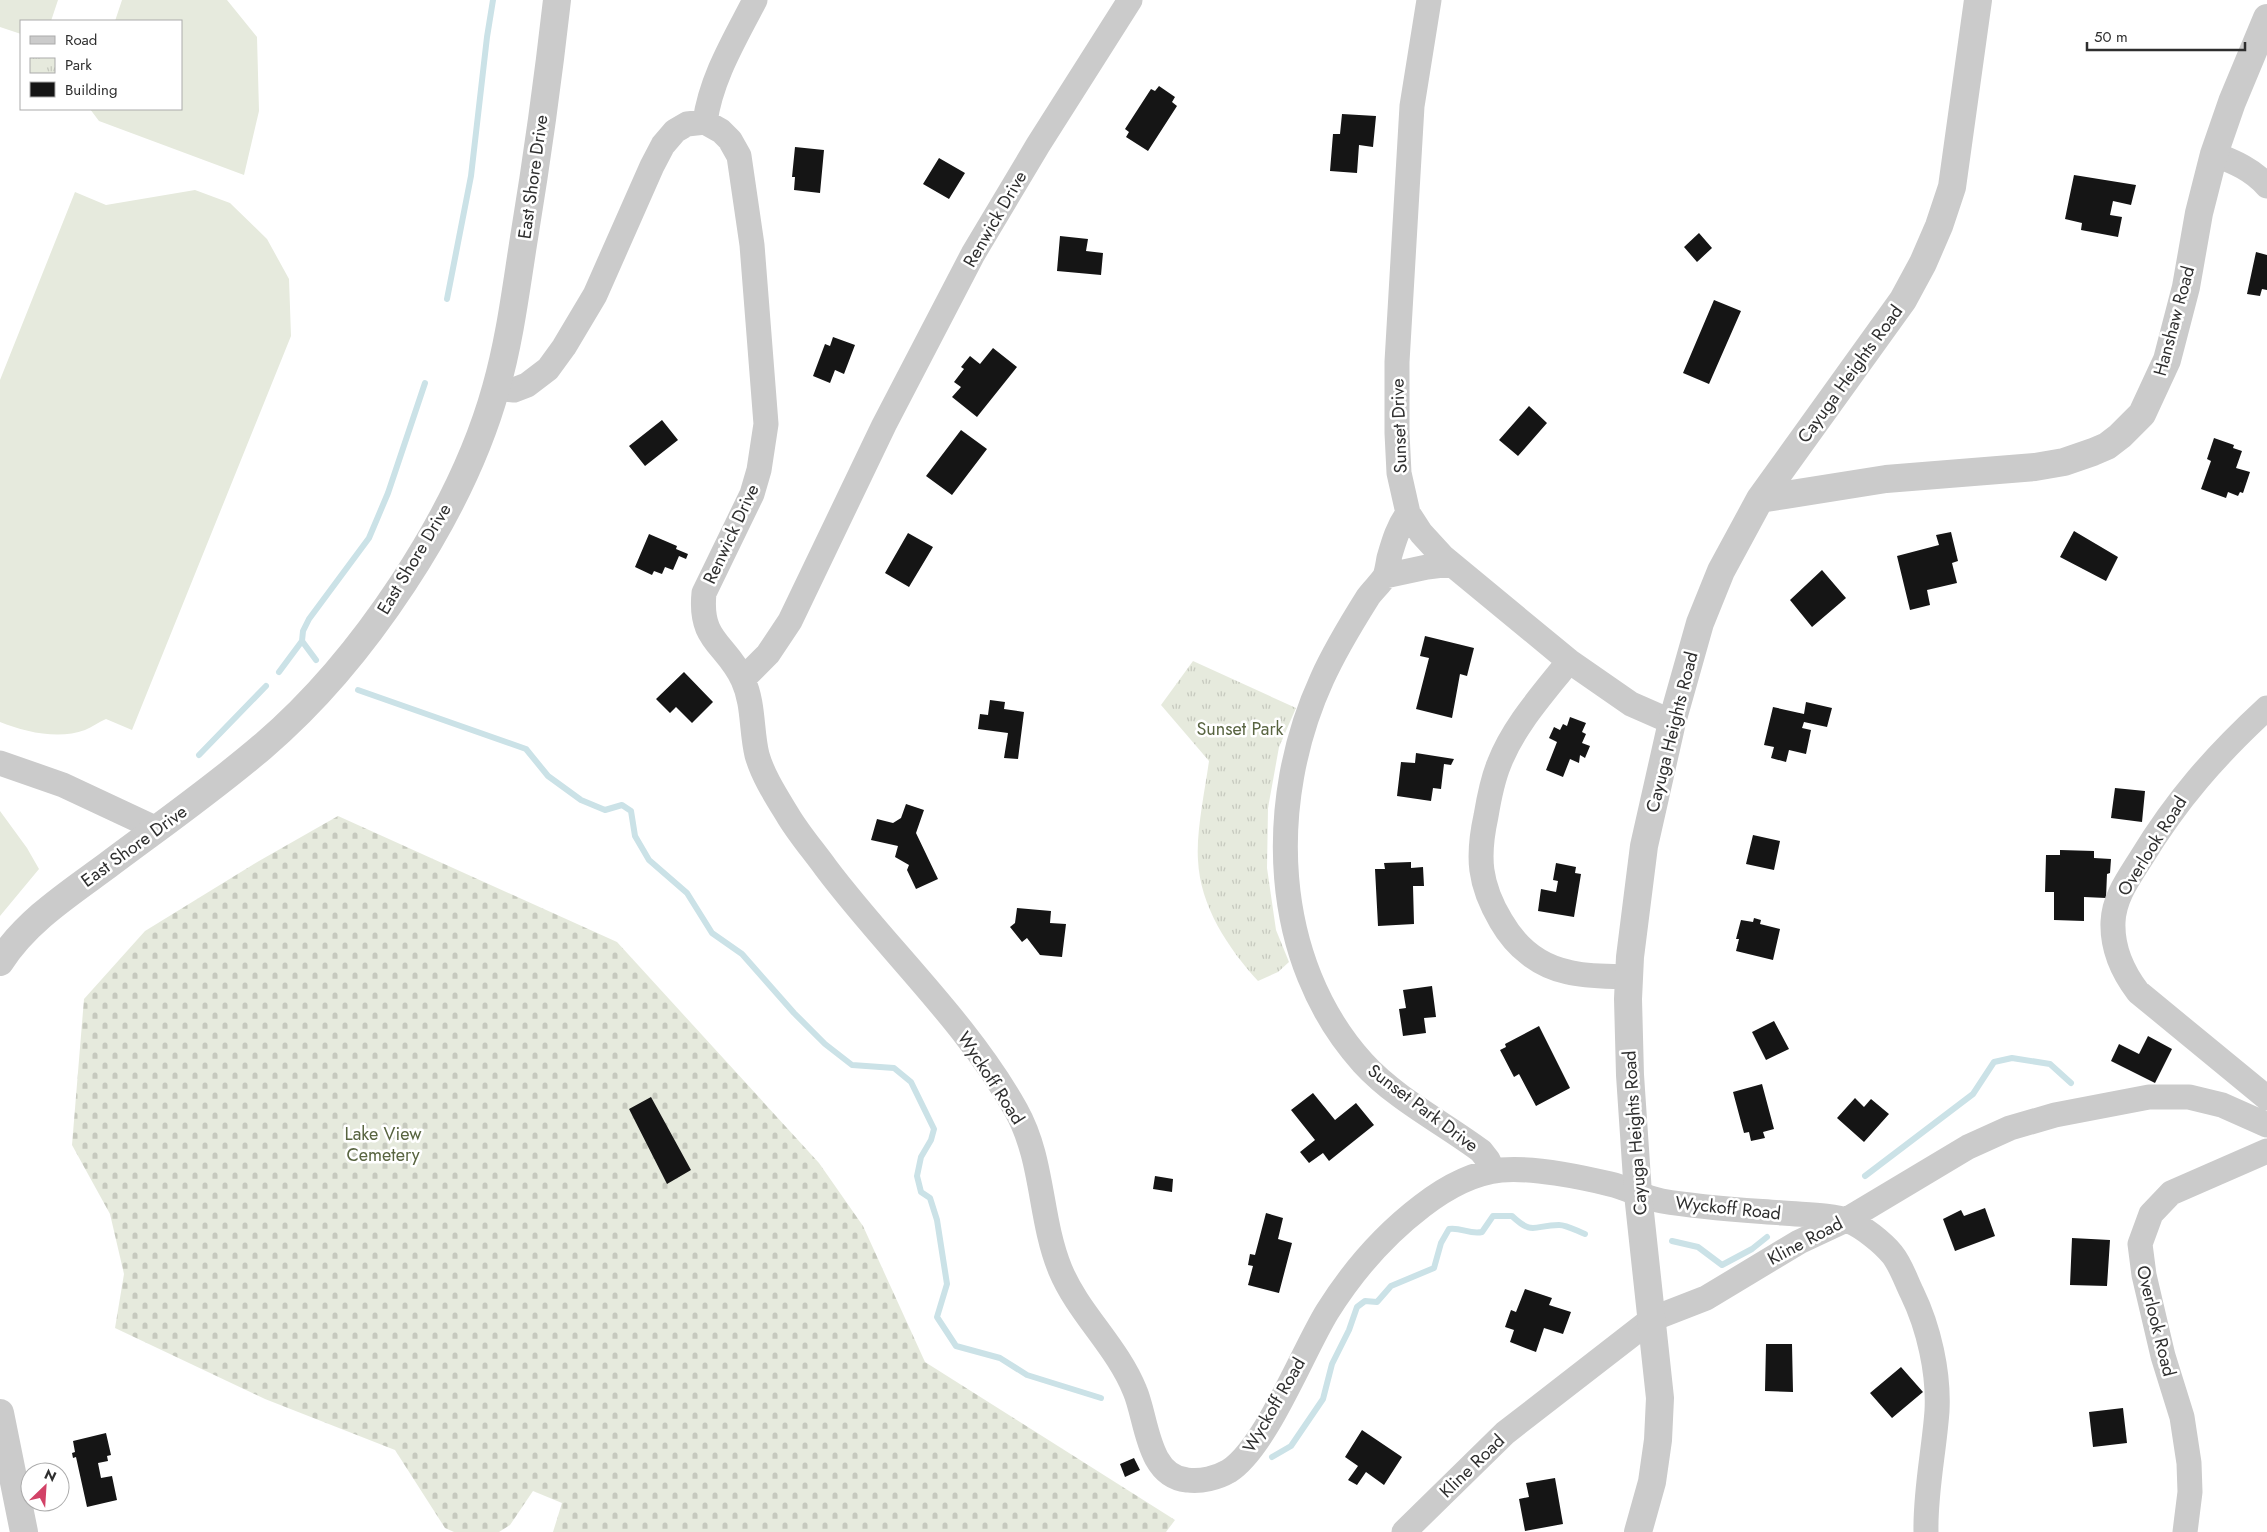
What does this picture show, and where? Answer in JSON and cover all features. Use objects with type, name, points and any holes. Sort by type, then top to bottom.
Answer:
[{"type":"street","name":"East Shore Drive","points":[[0,962],[23,933],[62,899],[157,829],[264,746],[325,684],[375,623],[424,551],[476,445],[496,388],[510,326],[529,208],[557,0]]},
{"type":"street","points":[[496,388],[514,390],[527,385],[548,369],[564,347],[595,295],[664,145],[675,131],[687,124],[706,122],[712,89],[720,69],[755,0]]},
{"type":"street","name":"Renwick Drive","points":[[706,122],[721,131],[730,140],[739,156],[752,245],[765,415],[764,446],[752,494],[709,580],[702,608],[705,624],[712,638],[743,679],[768,654],[790,621],[884,425],[973,254],[1038,145],[1130,0]]},
{"type":"street","name":"Sunset Drive","points":[[1429,0],[1412,106],[1397,362],[1397,433],[1400,473],[1408,513],[1434,549],[1569,661],[1631,704],[1672,722]]},
{"type":"street","name":"Cayuga Heights Road","points":[[1638,1532],[1652,1482],[1658,1440],[1660,1398],[1638,1194],[1630,1075],[1629,977],[1644,846],[1672,722],[1700,623],[1721,571],[1760,499],[1903,300],[1936,234],[1952,187],[1978,0]]},
{"type":"street","name":"Hanshaw Road","points":[[1760,499],[1886,479],[2035,467],[2064,462],[2108,446],[2142,414],[2167,360],[2186,287],[2199,213],[2214,154],[2267,18]]},
{"type":"street","points":[[2214,154],[2236,162],[2258,175],[2267,186]]},
{"type":"street","name":"Sunset Park Drive","points":[[1408,513],[1397,531],[1385,576],[1374,587],[1333,655],[1321,681],[1298,745],[1288,795],[1284,838],[1291,911],[1304,965],[1323,1008],[1343,1040],[1364,1064],[1389,1087],[1481,1151],[1493,1171]]},
{"type":"street","points":[[1385,576],[1451,564]]},
{"type":"street","points":[[1569,661],[1531,709],[1507,746],[1499,764],[1480,844],[1480,868],[1486,891],[1509,936],[1536,960],[1568,972],[1629,977]]},
{"type":"street","name":"Wyckoff Road","points":[[743,679],[749,699],[757,754],[767,781],[790,820],[843,890],[979,1054],[1017,1111],[1036,1160],[1051,1241],[1062,1274],[1129,1377],[1139,1400],[1152,1447],[1167,1473],[1183,1480],[1207,1479],[1225,1473],[1238,1464],[1262,1433],[1320,1324],[1359,1266],[1388,1235],[1423,1205],[1458,1183],[1493,1171],[1529,1170],[1613,1184],[1666,1202],[1846,1220],[1866,1232],[1895,1257],[1917,1303],[1927,1335],[1937,1400],[1926,1532]]},
{"type":"street","name":"Overlook Road","points":[[2267,708],[2226,746],[2184,793],[2122,889],[2113,921],[2118,959],[2126,976],[2138,992],[2267,1098]]},
{"type":"street","points":[[0,763],[62,784],[157,829]]},
{"type":"street","name":"Kline Road","points":[[1404,1532],[1505,1433],[1652,1319],[1706,1298],[1799,1242],[1846,1220],[1968,1147],[2010,1128],[2055,1115],[2149,1097],[2189,1098],[2222,1105],[2267,1125]]},
{"type":"street","name":"Overlook Road","points":[[2184,1532],[2190,1492],[2182,1417],[2163,1356],[2144,1275],[2140,1244],[2151,1214],[2171,1193],[2267,1151]]},
{"type":"street","points":[[0,1414],[24,1532]]},
{"type":"green space","points":[[0,0],[58,0],[51,20],[20,20],[20,34],[0,27]]},
{"type":"green space","points":[[122,0],[227,0],[257,37],[259,111],[244,175],[99,121],[91,110],[182,110],[182,20],[115,20]]},
{"type":"green space","points":[[195,190],[230,203],[267,239],[289,279],[291,336],[132,730],[106,719],[85,730],[64,734],[42,734],[10,726],[0,722],[0,380],[75,192],[106,205]]},
{"type":"green space","name":"Sunset Park","points":[[1193,661],[1296,708],[1279,747],[1268,808],[1267,868],[1276,930],[1289,962],[1278,972],[1258,981],[1226,940],[1210,910],[1200,877],[1198,837],[1209,761],[1161,705]]},
{"type":"green space","points":[[0,811],[27,848],[39,869],[0,916]]},
{"type":"green space","name":"Lake View Cemetery","points":[[338,816],[617,942],[819,1163],[863,1226],[925,1362],[1175,1520],[1166,1532],[553,1532],[562,1503],[533,1491],[510,1525],[499,1532],[454,1532],[445,1528],[395,1450],[265,1399],[115,1328],[124,1274],[110,1214],[72,1145],[84,999],[145,931],[259,861]]},
{"type":"building","points":[[1159,86],[1175,97],[1172,102],[1177,106],[1148,151],[1126,137],[1129,132],[1125,129],[1151,89],[1155,91]]},
{"type":"building","points":[[1342,114],[1376,116],[1373,147],[1359,145],[1357,173],[1330,171],[1333,134],[1340,134]]},
{"type":"building","points":[[795,147],[824,150],[820,193],[794,190],[795,177],[792,177]]},
{"type":"building","points":[[939,158],[965,173],[949,199],[923,184]]},
{"type":"building","points":[[2074,175],[2136,185],[2131,205],[2113,201],[2110,215],[2122,217],[2118,237],[2081,230],[2082,223],[2065,219]]},
{"type":"building","points":[[1699,233],[1712,248],[1697,262],[1684,247]]},
{"type":"building","points":[[1060,236],[1088,239],[1086,251],[1103,253],[1101,275],[1057,271]]},
{"type":"building","points":[[2256,252],[2267,255],[2267,290],[2262,289],[2260,296],[2247,294]]},
{"type":"building","points":[[1714,300],[1741,311],[1709,384],[1683,373]]},
{"type":"building","points":[[833,337],[855,345],[844,374],[835,370],[830,383],[813,376],[825,344],[830,346]]},
{"type":"building","points":[[993,348],[1017,367],[977,417],[952,397],[961,387],[954,382],[964,369],[961,367],[970,356],[980,364]]},
{"type":"building","points":[[1529,406],[1547,423],[1518,456],[1499,440]]},
{"type":"building","points":[[662,420],[678,440],[645,466],[629,446]]},
{"type":"building","points":[[961,430],[987,449],[952,495],[926,476]]},
{"type":"building","points":[[2214,438],[2234,445],[2233,448],[2242,451],[2236,468],[2250,472],[2243,493],[2240,492],[2238,496],[2228,492],[2226,498],[2201,489],[2211,461],[2207,459]]},
{"type":"building","points":[[2074,531],[2118,557],[2106,581],[2060,557]]},
{"type":"building","points":[[1951,532],[1958,561],[1952,563],[1957,583],[1927,590],[1930,605],[1910,610],[1897,556],[1939,545],[1936,535]]},
{"type":"building","points":[[908,533],[933,547],[909,587],[885,573]]},
{"type":"building","points":[[649,534],[677,546],[676,549],[688,554],[686,559],[679,556],[673,570],[665,567],[662,574],[654,571],[652,575],[635,567]]},
{"type":"building","points":[[1822,570],[1846,598],[1812,627],[1790,600]]},
{"type":"building","points":[[1425,636],[1474,648],[1467,676],[1460,674],[1452,718],[1416,709],[1429,658],[1420,656]]},
{"type":"building","points":[[684,672],[713,702],[692,723],[676,707],[670,713],[656,699]]},
{"type":"building","points":[[990,700],[1005,702],[1004,709],[1024,712],[1018,759],[1004,758],[1008,733],[978,729],[980,714],[988,715]]},
{"type":"building","points":[[1806,702],[1832,708],[1827,727],[1804,722],[1802,728],[1811,730],[1806,754],[1789,750],[1786,762],[1771,758],[1774,747],[1764,745],[1773,707],[1804,714]]},
{"type":"building","points":[[1570,717],[1586,723],[1582,732],[1586,734],[1582,743],[1590,746],[1585,758],[1580,755],[1579,763],[1570,759],[1563,777],[1546,770],[1557,742],[1549,738],[1554,727],[1560,730],[1563,724],[1567,726]]},
{"type":"building","points":[[1416,753],[1454,759],[1451,765],[1444,764],[1441,789],[1433,788],[1431,801],[1397,796],[1401,762],[1415,763]]},
{"type":"building","points":[[2115,788],[2145,791],[2142,822],[2111,818]]},
{"type":"building","points":[[906,804],[924,810],[916,833],[938,879],[916,889],[907,870],[909,865],[895,857],[898,846],[871,840],[877,819],[893,823],[901,818]]},
{"type":"building","points":[[1753,835],[1780,841],[1774,870],[1746,864]]},
{"type":"building","points":[[2060,850],[2094,851],[2094,858],[2111,859],[2110,873],[2107,874],[2106,898],[2084,897],[2084,921],[2054,920],[2054,892],[2045,892],[2046,855],[2060,855]]},
{"type":"building","points":[[1411,862],[1411,868],[1423,867],[1424,886],[1413,886],[1414,924],[1378,926],[1375,869],[1385,869],[1384,863]]},
{"type":"building","points":[[1556,863],[1576,867],[1575,873],[1581,874],[1574,917],[1538,911],[1541,889],[1556,892],[1558,881],[1553,880]]},
{"type":"building","points":[[1017,908],[1051,911],[1050,923],[1066,924],[1062,957],[1040,955],[1027,938],[1022,942],[1010,927],[1015,923]]},
{"type":"building","points":[[1754,918],[1761,920],[1760,924],[1780,929],[1773,960],[1736,951],[1739,939],[1736,939],[1741,920],[1753,922]]},
{"type":"building","points":[[1432,986],[1436,1017],[1424,1018],[1426,1033],[1403,1036],[1399,1009],[1406,1008],[1403,990]]},
{"type":"building","points":[[1774,1021],[1789,1049],[1766,1060],[1752,1032]]},
{"type":"building","points":[[1539,1026],[1570,1088],[1536,1106],[1519,1074],[1514,1077],[1500,1050],[1506,1047],[1505,1044]]},
{"type":"building","points":[[2148,1036],[2172,1049],[2155,1083],[2111,1061],[2119,1044],[2139,1054]]},
{"type":"building","points":[[1762,1084],[1774,1129],[1763,1132],[1765,1138],[1751,1141],[1749,1132],[1744,1133],[1733,1092]]},
{"type":"building","points":[[1313,1093],[1335,1120],[1356,1103],[1374,1125],[1329,1161],[1323,1153],[1309,1163],[1300,1152],[1315,1140],[1291,1110]]},
{"type":"building","points":[[651,1097],[691,1170],[667,1184],[629,1109]]},
{"type":"building","points":[[1855,1098],[1864,1107],[1871,1099],[1889,1114],[1864,1142],[1837,1118]]},
{"type":"building","points":[[1155,1176],[1173,1179],[1172,1192],[1153,1189]]},
{"type":"building","points":[[1985,1208],[1995,1236],[1955,1251],[1943,1219],[1961,1210],[1964,1216]]},
{"type":"building","points":[[1266,1213],[1283,1218],[1278,1239],[1292,1243],[1279,1293],[1248,1285],[1253,1266],[1248,1265],[1250,1254],[1255,1255]]},
{"type":"building","points":[[2072,1238],[2110,1240],[2107,1286],[2070,1285]]},
{"type":"building","points":[[1525,1289],[1552,1298],[1549,1305],[1571,1312],[1563,1334],[1544,1328],[1536,1352],[1510,1342],[1514,1330],[1505,1327],[1511,1310],[1516,1312]]},
{"type":"building","points":[[1766,1344],[1792,1344],[1793,1392],[1765,1391]]},
{"type":"building","points":[[1901,1367],[1923,1392],[1892,1418],[1870,1393]]},
{"type":"building","points":[[2123,1408],[2127,1443],[2093,1447],[2089,1412]]},
{"type":"building","points":[[1362,1430],[1402,1457],[1384,1485],[1366,1472],[1357,1485],[1348,1480],[1358,1466],[1345,1457]]},
{"type":"building","points":[[106,1433],[111,1455],[107,1456],[108,1461],[98,1463],[101,1478],[112,1476],[117,1500],[87,1507],[76,1457],[73,1458],[72,1453],[75,1452],[73,1441]]},
{"type":"building","points":[[1134,1458],[1140,1470],[1125,1477],[1120,1464]]},
{"type":"building","points":[[1555,1478],[1563,1524],[1525,1531],[1519,1499],[1529,1497],[1526,1483]]},
{"type":"waterway","points":[[447,299],[471,176],[493,0]]},
{"type":"waterway","points":[[316,660],[302,641],[303,631],[309,619],[369,538],[388,493],[425,383]]},
{"type":"waterway","points":[[279,672],[302,641]]},
{"type":"waterway","points":[[199,755],[266,686]]},
{"type":"waterway","points":[[358,690],[526,749],[548,776],[581,800],[605,810],[622,805],[631,811],[635,836],[649,860],[687,893],[712,933],[742,954],[794,1013],[825,1044],[852,1065],[894,1068],[911,1082],[934,1129],[931,1140],[921,1157],[917,1176],[921,1192],[930,1198],[937,1220],[947,1284],[937,1317],[956,1346],[1000,1358],[1027,1375],[1101,1398]]},
{"type":"waterway","points":[[1865,1176],[1973,1094],[1994,1062],[2012,1058],[2050,1064],[2071,1083]]},
{"type":"waterway","points":[[1272,1457],[1291,1446],[1323,1399],[1332,1364],[1349,1330],[1357,1307],[1365,1301],[1377,1302],[1391,1286],[1434,1268],[1441,1243],[1449,1229],[1478,1233],[1482,1232],[1493,1216],[1512,1216],[1530,1228],[1562,1225],[1585,1234]]},
{"type":"waterway","points":[[1672,1241],[1698,1247],[1722,1265],[1752,1249],[1767,1237]]}]
